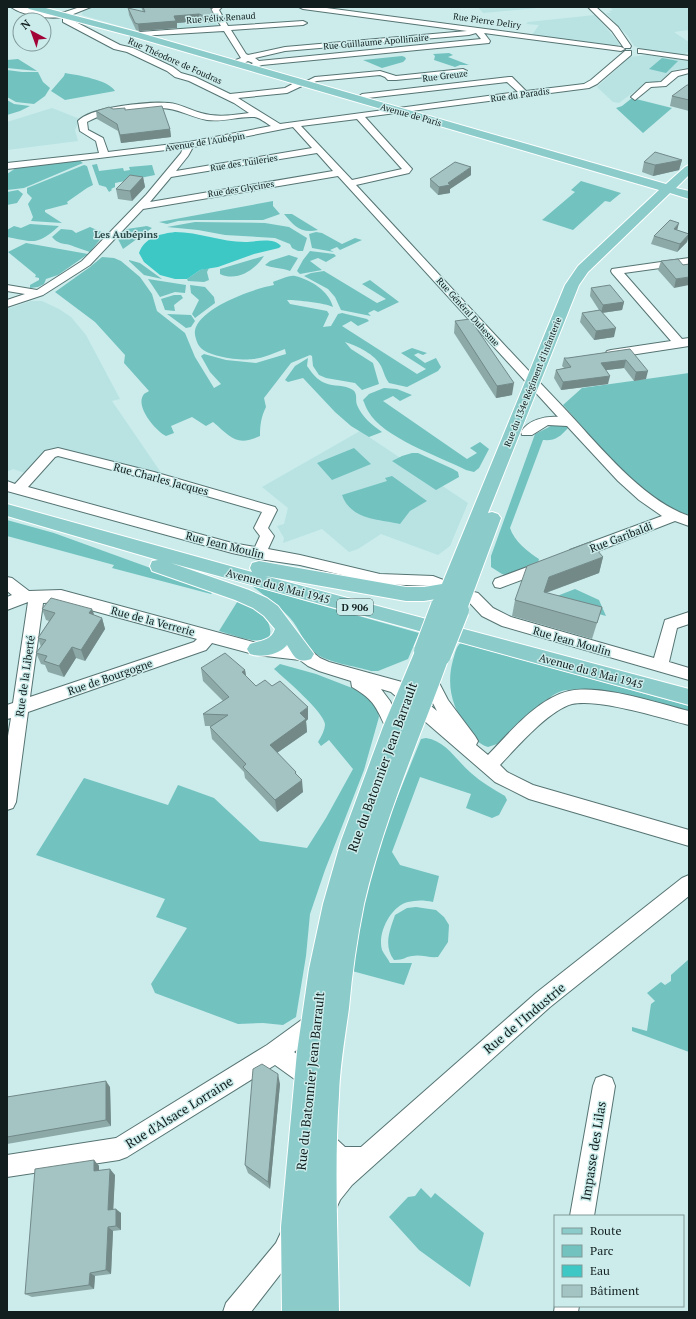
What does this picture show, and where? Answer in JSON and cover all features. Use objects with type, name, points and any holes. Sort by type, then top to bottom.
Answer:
[{"type":"main road","name":"Avenue de Paris","points":[[32,7],[137,34],[679,190]]},
{"type":"main road","name":"Avenue de Paris","points":[[44,11],[57,11],[62,14]]},
{"type":"main road","name":"Avenue de Paris","points":[[137,34],[250,62],[305,83],[362,97],[402,110]]},
{"type":"main road","points":[[679,190],[689,169]]},
{"type":"main road","points":[[679,190],[689,179]]},
{"type":"main road","name":"Rue du 134e Régiment d'Infanterie","points":[[455,598],[471,575],[499,500],[527,432],[541,362],[572,285],[583,269],[679,190]]},
{"type":"main road","name":"Rue du 134e Régiment d'Infanterie","points":[[455,598],[536,387],[566,324],[576,298],[587,280],[679,190]]},
{"type":"main road","name":"Avenue du 8 Mai 1945","points":[[7,510],[141,546],[200,565],[689,697]]},
{"type":"main road","points":[[36,518],[61,530],[105,544],[254,600],[271,611],[304,654]]},
{"type":"main road","points":[[141,546],[372,589],[406,594],[424,594],[455,598],[433,653]]},
{"type":"main road","points":[[257,649],[269,647],[280,642],[285,628]]},
{"type":"main road","name":"Rue du Batonnier Jean Barrault","points":[[297,1312],[296,1227],[308,1075],[322,969],[335,904],[353,841],[394,727],[430,682],[433,653]]},
{"type":"main road","name":"Rue du Batonnier Jean Barrault","points":[[324,1312],[323,1210],[325,1095],[339,980],[352,905],[367,850],[403,749],[414,702],[433,653]]},
{"type":"street","name":"Rue Théodore de Foudras","points":[[15,7],[44,11],[47,18],[74,25],[110,42],[117,47],[130,50],[173,70],[178,75],[229,97],[278,127]]},
{"type":"street","points":[[87,7],[62,14],[67,21],[74,25],[89,21]]},
{"type":"street","points":[[218,7],[215,10],[225,28],[242,56],[250,62],[278,50],[307,43],[469,33],[478,30]]},
{"type":"street","name":"Rue Félix Renaud","points":[[137,34],[225,28],[304,26],[303,7]]},
{"type":"street","name":"Rue Pierre Deliry","points":[[303,7],[625,49]]},
{"type":"street","points":[[592,7],[615,29],[625,49],[635,54],[641,51],[689,58]]},
{"type":"street","name":"Rue Guillaume Apollinaire","points":[[250,62],[486,42],[478,30]]},
{"type":"street","name":"Rue du Paradis","points":[[402,110],[591,84],[625,49]]},
{"type":"street","points":[[229,97],[287,90],[315,79],[380,73],[396,78],[463,70]]},
{"type":"street","points":[[635,97],[649,85],[663,84],[675,74],[689,71]]},
{"type":"street","name":"Rue Greuze","points":[[362,97],[509,79],[524,94]]},
{"type":"street","points":[[104,155],[100,140],[84,131],[82,123],[82,121],[86,118],[104,112],[168,105],[178,106],[198,115],[216,118],[257,114]]},
{"type":"street","name":"Avenue de l'Aubépin","points":[[7,166],[190,145],[242,136],[295,124],[402,110]]},
{"type":"street","points":[[350,183],[406,171],[407,169],[359,116]]},
{"type":"street","name":"Rue Général Duhesme","points":[[295,124],[536,387],[618,474],[644,497]]},
{"type":"street","points":[[7,304],[39,293],[86,263],[141,206],[185,154],[190,145]]},
{"type":"street","name":"Rue des Tuileries","points":[[167,175],[320,150]]},
{"type":"street","name":"Rue des Glycines","points":[[141,206],[340,173]]},
{"type":"street","points":[[684,343],[616,271],[689,261]]},
{"type":"street","points":[[7,288],[39,293]]},
{"type":"street","points":[[602,355],[684,343]]},
{"type":"street","points":[[517,366],[541,362]]},
{"type":"street","points":[[527,432],[539,422],[551,419],[571,423]]},
{"type":"street","name":"Rue Charles Jacques","points":[[12,488],[50,454],[58,452],[154,476],[270,510],[260,528],[267,536],[259,554]]},
{"type":"street","name":"Rue Jean Moulin","points":[[12,488],[259,554],[315,563],[380,579],[433,581],[441,585],[455,598],[480,607],[494,617],[506,622],[689,674]]},
{"type":"street","name":"Rue Garibaldi","points":[[644,497],[674,516],[689,521]]},
{"type":"street","name":"Rue Garibaldi","points":[[500,583],[674,516]]},
{"type":"street","points":[[7,582],[14,590],[30,597]]},
{"type":"street","name":"Rue de la Verrerie","points":[[30,597],[61,596],[208,637],[257,649],[304,654]]},
{"type":"street","points":[[7,604],[30,597]]},
{"type":"street","name":"Rue de la Liberté","points":[[7,802],[14,710],[30,597]]},
{"type":"street","points":[[660,666],[670,624],[689,618]]},
{"type":"street","name":"Rue de Bourgogne","points":[[14,710],[200,646],[208,637]]},
{"type":"street","points":[[304,654],[314,662],[341,672],[396,687],[501,777],[529,791],[689,838]]},
{"type":"street","points":[[341,672],[371,689],[380,697],[394,727]]},
{"type":"street","points":[[430,682],[442,705],[488,766]]},
{"type":"street","points":[[488,766],[546,711],[557,703],[571,698],[588,696],[601,698],[689,718]]},
{"type":"street","name":"Rue de l'Industrie","points":[[323,1210],[332,1192],[344,1177],[365,1158],[543,1000],[689,884]]},
{"type":"street","name":"Rue d'Alsace Lorraine","points":[[7,1166],[119,1149],[275,1053],[314,1023]]},
{"type":"street","points":[[275,1053],[308,1075]]},
{"type":"street","name":"Impasse des Lilas","points":[[582,1215],[604,1086]]},
{"type":"street","points":[[324,1143],[336,1156],[349,1160],[365,1158]]},
{"type":"street","points":[[235,1312],[284,1250],[296,1227]]},
{"type":"shaded area","points":[[94,7],[214,7],[210,11],[218,26],[137,31],[82,15],[83,11]]},
{"type":"shaded area","points":[[478,7],[549,7],[483,13]]},
{"type":"shaded area","points":[[609,7],[689,7],[689,30],[674,32],[689,42],[689,51],[684,55],[645,50],[634,46],[628,36],[606,13],[611,13],[609,11],[613,10]]},
{"type":"shaded area","points":[[595,15],[620,44],[615,46],[532,35],[539,25],[526,24],[528,22]]},
{"type":"shaded area","points":[[647,55],[689,61],[689,68],[673,70],[659,82],[647,82],[619,103],[613,102],[597,87],[630,57]]},
{"type":"shaded area","points":[[52,108],[80,119],[75,130],[78,141],[7,150],[7,122]]},
{"type":"shaded area","points":[[31,301],[42,301],[59,309],[71,317],[86,335],[120,399],[112,401],[162,474],[101,461],[57,449],[28,474],[13,469],[7,472],[7,309]]},
{"type":"shaded area","points":[[360,431],[468,503],[450,546],[438,555],[381,534],[358,549],[349,552],[322,529],[283,543],[284,538],[277,526],[284,524],[288,508],[262,487]]},
{"type":"green space","points":[[449,53],[453,55],[448,57],[469,65],[460,65],[455,67],[434,60],[435,56],[433,54]]},
{"type":"green space","points":[[402,56],[406,59],[403,62],[382,68],[363,60]]},
{"type":"green space","points":[[662,58],[678,61],[666,73],[649,69]]},
{"type":"green space","points":[[18,59],[37,71],[7,68],[7,60]]},
{"type":"green space","points":[[7,70],[38,72],[43,82],[50,88],[45,96],[34,104],[16,102],[7,97]]},
{"type":"green space","points":[[65,73],[100,81],[112,87],[115,91],[65,100],[51,91]]},
{"type":"green space","points":[[632,98],[672,108],[643,133],[616,108],[622,106]]},
{"type":"green space","points":[[7,100],[14,104],[30,106],[7,115]]},
{"type":"green space","points":[[79,160],[83,163],[24,188],[7,190],[7,174],[19,166]]},
{"type":"green space","points":[[97,164],[99,171],[123,168],[124,171],[130,170],[129,167],[152,165],[155,175],[115,183],[115,187],[109,192],[106,187],[99,185],[92,165]]},
{"type":"green space","points":[[84,165],[87,166],[93,185],[67,202],[68,204],[45,210],[45,212],[62,223],[31,221],[33,217],[28,204],[32,198],[27,193],[27,188]]},
{"type":"green space","points":[[581,181],[621,193],[610,202],[605,201],[573,230],[542,220],[575,192],[571,190]]},
{"type":"green space","points":[[18,190],[23,194],[17,203],[7,205],[7,192]]},
{"type":"green space","points":[[273,201],[273,206],[280,214],[263,220],[195,220],[178,221],[167,224],[159,222]]},
{"type":"green space","points":[[284,214],[292,214],[318,230],[302,230],[291,222]]},
{"type":"green space","points":[[195,222],[265,223],[289,227],[307,238],[303,251],[298,251],[292,248],[290,244],[275,238],[225,235],[198,230],[167,227]]},
{"type":"green space","points":[[30,224],[59,226],[40,240],[30,241],[7,237],[7,230],[14,226],[21,228]]},
{"type":"green space","points":[[147,226],[152,228],[123,249],[117,237],[127,229]]},
{"type":"green space","points":[[90,227],[104,233],[90,252],[58,242],[52,237],[61,229],[72,230],[76,233]]},
{"type":"green space","points":[[316,232],[322,233],[342,244],[355,238],[362,240],[340,250],[337,247],[330,250],[334,252],[312,248],[309,234]]},
{"type":"green space","points":[[26,243],[88,254],[58,275],[46,279],[44,284],[38,287],[30,288],[30,285],[39,280],[39,278],[35,277],[36,275],[8,252]]},
{"type":"green space","points":[[310,251],[334,254],[336,256],[326,262],[318,258],[310,261],[322,270],[300,274],[297,271]]},
{"type":"green space","points":[[289,255],[298,258],[290,271],[265,265],[270,261]]},
{"type":"green space","points":[[264,256],[251,270],[239,276],[233,277],[220,274],[220,269]]},
{"type":"green space","points":[[102,257],[114,258],[121,261],[140,277],[152,294],[157,311],[185,333],[195,357],[214,388],[221,384],[210,372],[201,356],[204,354],[226,360],[256,363],[286,354],[285,349],[261,358],[233,359],[217,356],[204,350],[198,344],[195,329],[201,319],[209,312],[230,300],[254,290],[274,285],[273,282],[293,276],[313,283],[328,296],[331,301],[333,307],[318,303],[287,300],[290,304],[327,311],[329,314],[323,327],[331,326],[338,314],[342,313],[367,319],[369,321],[358,326],[351,321],[342,326],[417,374],[426,369],[401,353],[412,348],[427,353],[423,355],[418,353],[414,355],[425,363],[436,358],[441,367],[438,371],[407,387],[389,383],[381,366],[375,358],[355,345],[345,342],[351,349],[373,363],[379,384],[362,390],[355,383],[326,378],[319,375],[313,366],[312,356],[310,355],[291,363],[264,398],[266,407],[261,421],[260,436],[245,441],[234,439],[213,422],[206,426],[192,417],[171,426],[174,433],[166,436],[152,424],[144,411],[142,399],[144,394],[149,391],[124,363],[125,355],[95,322],[55,292]]},
{"type":"green space","points":[[129,260],[140,263],[162,279],[144,275]]},
{"type":"green space","points":[[209,268],[207,272],[209,280],[204,282],[188,281],[187,279],[200,270]]},
{"type":"green space","points":[[324,271],[377,303],[386,299],[362,284],[370,280],[399,302],[378,312],[374,310],[368,313],[371,316],[341,310],[335,297],[328,289],[304,276],[311,273]]},
{"type":"green space","points":[[148,279],[186,285],[185,293],[175,292],[160,297]]},
{"type":"green space","points":[[190,285],[205,287],[214,297],[215,303],[195,318],[192,314],[199,300],[191,293]]},
{"type":"green space","points":[[174,295],[181,295],[183,298],[174,305],[175,311],[165,310],[161,299]]},
{"type":"green space","points":[[167,314],[191,315],[195,321],[191,327],[186,328]]},
{"type":"green space","points":[[308,358],[307,366],[322,382],[350,388],[355,392],[357,405],[364,417],[382,432],[369,437],[351,426],[335,412],[303,378],[288,382],[285,380],[295,366]]},
{"type":"green space","points":[[689,373],[689,515],[672,509],[637,485],[604,452],[563,405],[582,388]]},
{"type":"green space","points":[[384,388],[397,389],[412,395],[400,401],[393,396],[383,401],[467,459],[477,453],[470,448],[480,442],[489,449],[479,468],[474,472],[466,470],[398,438],[375,421],[367,410],[363,400],[369,394]]},
{"type":"green space","points":[[555,424],[566,425],[568,428],[557,438],[543,440],[510,528],[518,542],[539,559],[538,563],[506,575],[502,574],[491,567],[491,556],[535,434]]},
{"type":"green space","points":[[354,448],[371,464],[332,480],[317,463]]},
{"type":"green space","points":[[412,453],[418,453],[453,469],[458,472],[459,477],[436,490],[392,461]]},
{"type":"green space","points":[[392,476],[427,501],[410,511],[400,524],[374,519],[359,514],[346,503],[342,495],[387,481],[385,478]]},
{"type":"green space","points":[[7,520],[54,533],[214,591],[211,594],[112,568],[114,565],[7,536]]},
{"type":"green space","points":[[252,586],[419,633],[408,659],[378,671],[371,671],[334,662],[315,653],[307,645],[290,618],[277,605]]},
{"type":"green space","points":[[575,589],[599,600],[606,616],[555,602],[557,596]]},
{"type":"green space","points":[[239,599],[259,610],[266,618],[270,627],[270,635],[268,639],[250,640],[219,631]]},
{"type":"green space","points":[[461,643],[689,706],[689,713],[587,691],[565,690],[555,694],[529,714],[497,744],[488,747],[484,746],[472,735],[462,721],[454,705],[450,687],[451,669],[456,650]]},
{"type":"green space","points":[[280,664],[316,674],[365,693],[377,707],[379,717],[364,770],[325,870],[310,914],[306,956],[296,1017],[283,1025],[263,1023],[238,1024],[155,993],[151,984],[187,928],[156,917],[165,899],[36,855],[84,778],[168,805],[178,785],[214,798],[260,841],[307,848],[326,818],[353,769],[329,740],[321,746],[318,742],[325,726],[323,718],[303,695],[274,669]]},
{"type":"green space","points":[[426,738],[445,747],[471,773],[505,796],[507,800],[499,815],[492,818],[466,808],[471,794],[420,777],[392,852],[400,865],[439,876],[433,902],[417,901],[408,902],[402,905],[391,914],[384,928],[381,943],[382,950],[390,963],[412,963],[404,985],[352,971],[353,946],[378,845],[421,739]]},
{"type":"green space","points":[[416,907],[436,910],[444,917],[449,925],[448,942],[438,957],[409,956],[400,960],[394,960],[389,949],[388,938],[395,915],[407,908]]},
{"type":"green space","points":[[689,959],[689,1052],[632,1031],[632,1027],[647,1031],[651,1004],[655,1001],[647,993],[661,982],[665,985],[671,981],[671,975]]},
{"type":"green space","points":[[421,1188],[431,1198],[435,1193],[484,1233],[470,1287],[419,1250],[389,1217],[408,1197],[415,1196]]},
{"type":"water","points":[[175,232],[184,232],[236,242],[269,241],[278,243],[281,246],[279,248],[254,254],[218,267],[200,270],[187,279],[175,279],[160,275],[144,262],[139,253],[145,243],[154,237]]},
{"type":"building","points":[[143,7],[210,7],[214,15],[204,16],[199,14],[174,16],[176,21],[135,23],[128,8],[145,12]]},
{"type":"building","points":[[689,85],[689,100],[672,96]]},
{"type":"building","points":[[162,106],[170,129],[120,135],[117,124],[96,111],[109,107],[113,109],[125,108],[125,110]]},
{"type":"building","points":[[655,152],[682,160],[655,165],[644,162]]},
{"type":"building","points":[[455,162],[471,167],[448,183],[450,185],[439,187],[430,179]]},
{"type":"building","points":[[130,175],[143,177],[130,191],[116,189]]},
{"type":"building","points":[[670,220],[679,223],[674,229],[689,234],[680,244],[654,236]]},
{"type":"building","points":[[678,259],[683,265],[689,264],[689,277],[676,279],[661,261]]},
{"type":"building","points":[[610,285],[624,302],[603,305],[591,288]]},
{"type":"building","points":[[600,310],[616,328],[596,331],[582,313]]},
{"type":"building","points":[[470,319],[514,383],[497,386],[455,321]]},
{"type":"building","points":[[630,349],[648,371],[636,372],[626,360],[601,363],[610,376],[563,382],[556,370],[571,367],[564,358]]},
{"type":"building","points":[[590,542],[603,557],[549,577],[544,592],[602,607],[597,623],[515,600],[527,566]]},
{"type":"building","points":[[51,598],[92,609],[89,613],[102,618],[81,650],[72,647],[59,666],[44,661],[47,656],[36,653],[46,640],[38,638],[55,613],[42,609]]},
{"type":"building","points":[[225,653],[245,670],[242,672],[256,686],[265,680],[272,686],[280,681],[308,707],[300,713],[306,719],[270,745],[302,780],[275,800],[243,767],[246,764],[210,727],[228,715],[203,714],[229,697],[201,668]]},
{"type":"building","points":[[262,1064],[278,1074],[268,1182],[245,1165],[253,1069]]},
{"type":"building","points":[[106,1081],[106,1120],[7,1137],[7,1097]]},
{"type":"building","points":[[94,1160],[94,1171],[110,1169],[108,1210],[116,1209],[116,1226],[108,1227],[106,1270],[90,1273],[89,1285],[25,1294],[35,1169]]},
{"type":"district","name":"Les Aubépins","points":[[126,234]]}]
